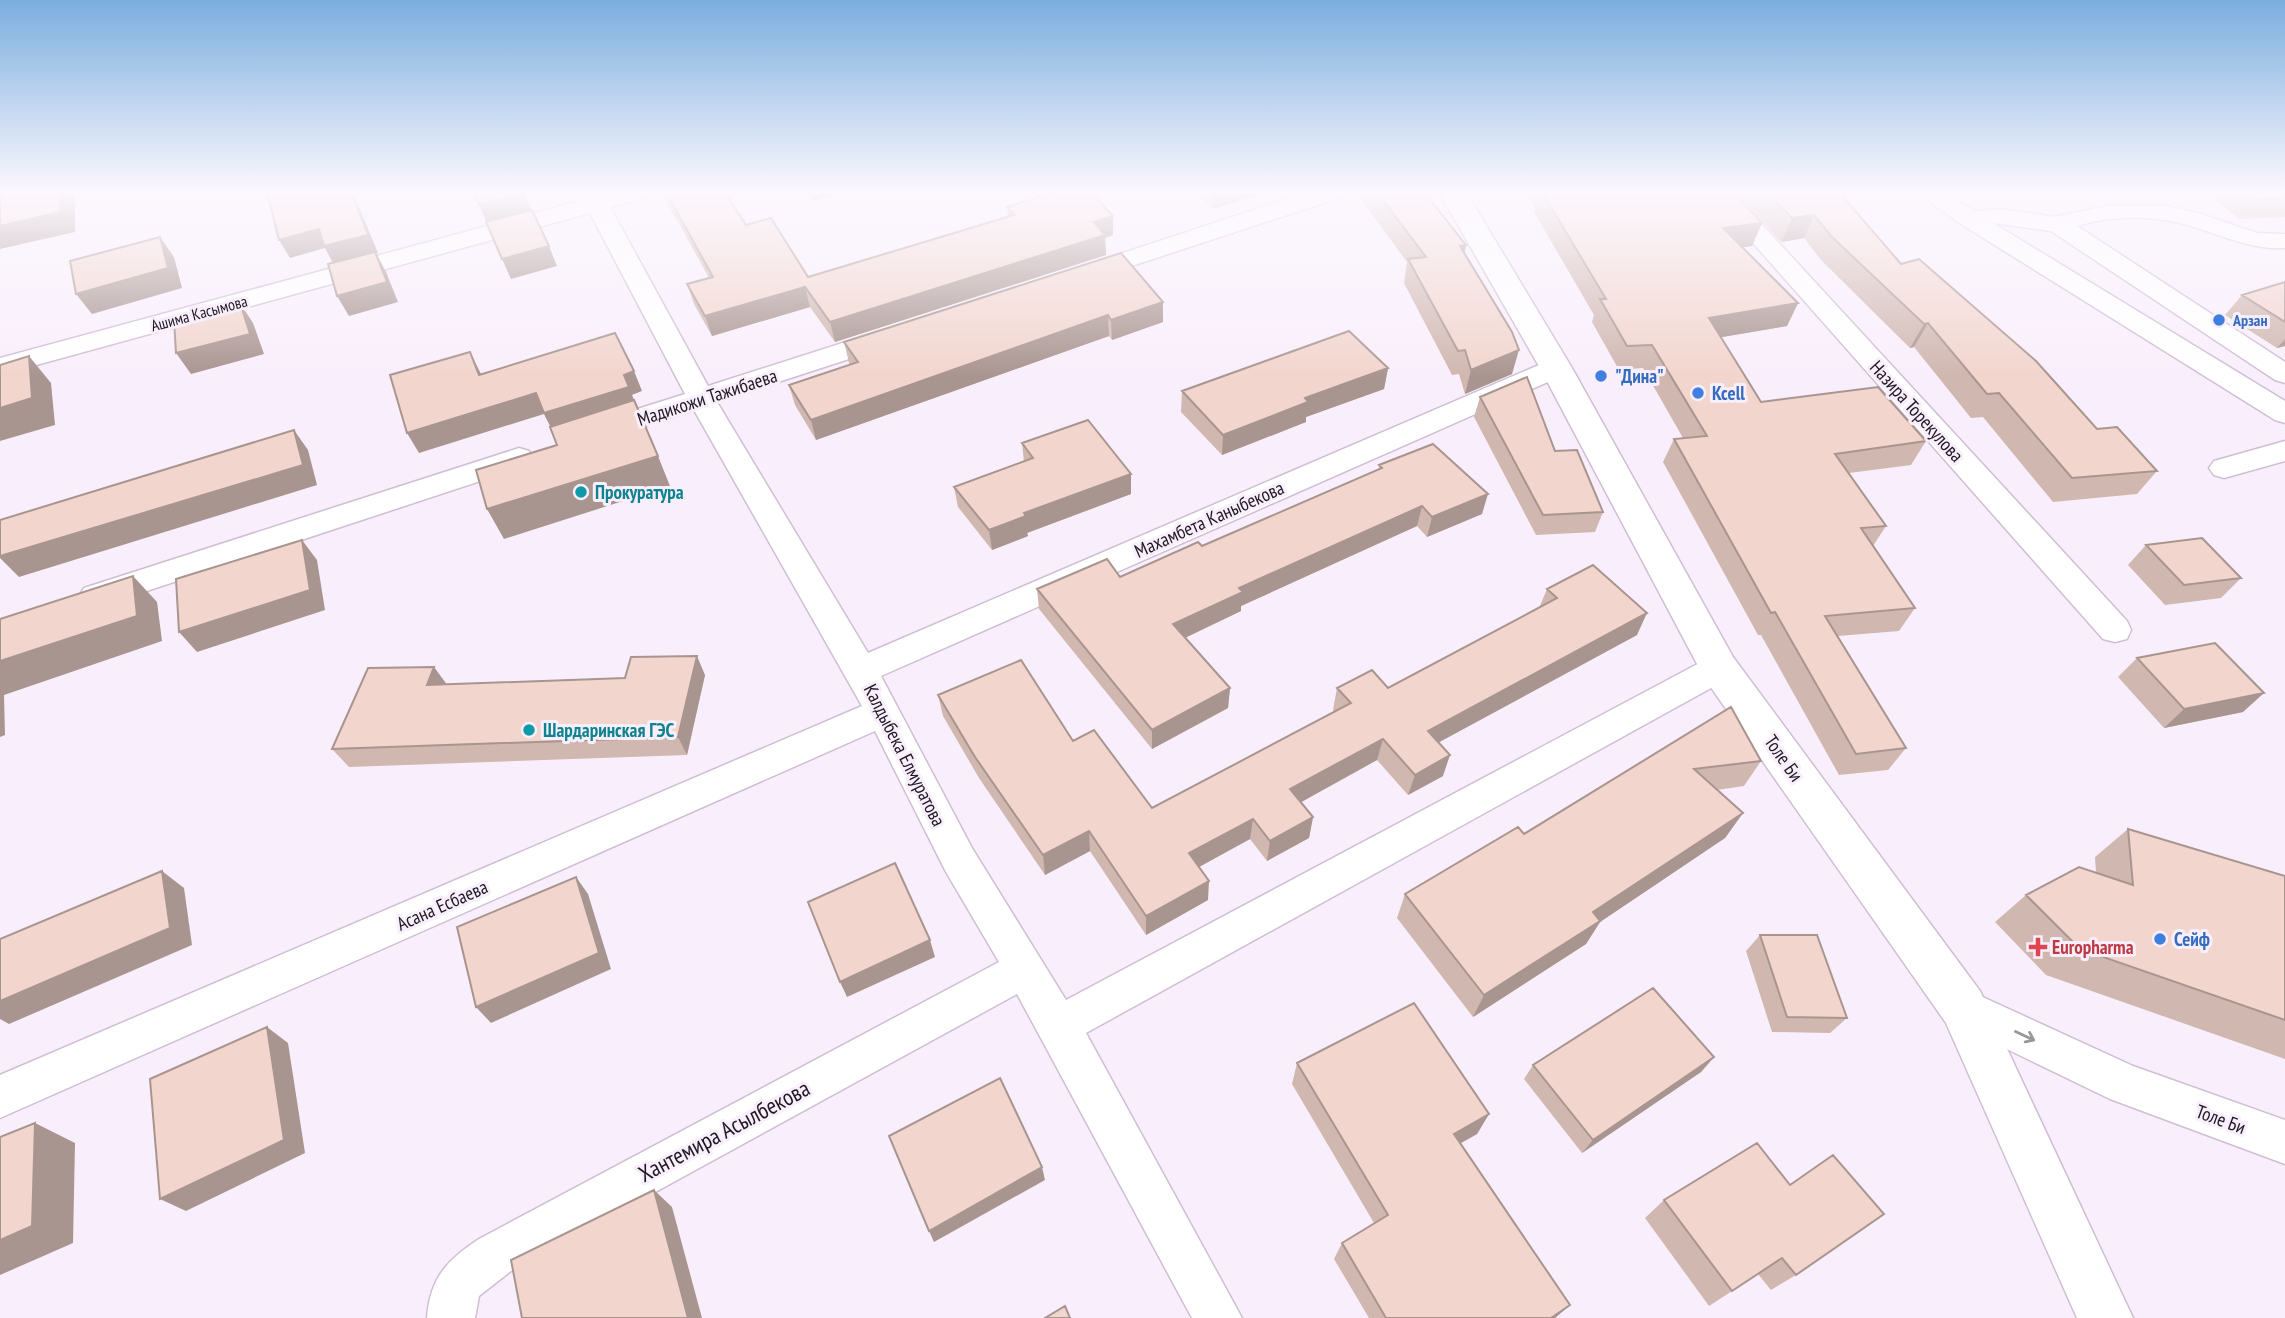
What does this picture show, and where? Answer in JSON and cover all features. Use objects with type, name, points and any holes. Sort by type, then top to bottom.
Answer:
[{"type":"street","name":"Ашима Касымова","points":[[0,367],[399,254]]},
{"type":"street","name":"Калдыбека Елмуратова","points":[[624,254],[701,398],[861,670],[959,860],[1059,1026],[1218,1318]]},
{"type":"street","points":[[1057,282],[1145,254]]},
{"type":"street","name":"Толе Би","points":[[1488,254],[1556,368],[1720,668],[1963,1007],[2125,1084],[2285,1142]]},
{"type":"street","name":"Назира Торекулова","points":[[1774,254],[2115,630]]},
{"type":"street","points":[[2025,254],[2285,414]]},
{"type":"street","points":[[2101,254],[2285,374]]},
{"type":"street","name":"Мадикожи Тажибаева","points":[[569,442],[912,330]]},
{"type":"street","name":"Махамбета Каныбекова","points":[[861,670],[1556,368]]},
{"type":"street","points":[[66,606],[542,450]]},
{"type":"street","points":[[2224,468],[2285,451]]},
{"type":"street","points":[[1059,1026],[1720,668]]},
{"type":"street","name":"Асана Есбаева","points":[[0,1097],[884,712]]},
{"type":"street","name":"Хантемира Асылбекова","points":[[451,1318],[451,1300],[464,1275],[495,1255],[1026,968]]},
{"type":"street","points":[[1963,1007],[2105,1318]]},
{"type":"building","points":[[98,254],[164,254],[168,268],[76,294],[70,261]]},
{"type":"building","points":[[376,254],[387,282],[337,296],[328,264]]},
{"type":"building","points":[[500,254],[522,254],[502,259]]},
{"type":"building","points":[[700,254],[793,254],[808,277],[886,254],[1047,254],[830,322],[805,287],[705,316],[687,284],[713,277]]},
{"type":"building","points":[[1119,254],[1163,302],[1111,320],[1108,315],[811,420],[789,385],[858,362],[844,342]]},
{"type":"building","points":[[1423,254],[1465,254],[1512,332],[1519,350],[1471,370],[1465,350],[1458,351],[1408,259],[1426,257]]},
{"type":"building","points":[[1579,254],[1749,254],[1798,303],[1709,318],[1761,402],[1878,387],[1926,441],[1835,454],[1886,526],[1861,528],[1915,608],[1825,616],[1906,748],[1856,754],[1775,612],[1771,613],[1674,439],[1707,436],[1652,345],[1627,346],[1600,299],[1606,299]]},
{"type":"building","points":[[1849,254],[1892,254],[1901,264],[1919,259],[2036,361],[2097,429],[2117,427],[2157,471],[2072,478],[1999,393],[1987,394],[1928,323],[1924,324]]},
{"type":"building","points":[[2285,282],[2285,322],[2242,295]]},
{"type":"building","points":[[240,303],[250,334],[176,353],[174,320]]},
{"type":"building","points":[[1349,331],[1388,368],[1305,398],[1308,402],[1223,435],[1182,391]]},
{"type":"building","points":[[615,333],[634,371],[624,375],[629,387],[544,413],[536,393],[407,433],[390,375],[470,352],[479,375]]},
{"type":"building","points":[[29,356],[32,398],[0,408],[0,365]]},
{"type":"building","points":[[1527,377],[1555,451],[1577,450],[1603,512],[1543,515],[1480,397]]},
{"type":"building","points":[[634,400],[658,456],[487,509],[476,470],[557,445],[550,427]]},
{"type":"building","points":[[1088,420],[1131,474],[1024,513],[1026,516],[989,530],[954,487],[1033,458],[1022,443]]},
{"type":"building","points":[[294,430],[303,465],[0,556],[0,520]]},
{"type":"building","points":[[1433,444],[1488,494],[1432,517],[1422,506],[1239,588],[1243,592],[1173,624],[1230,688],[1152,730],[1037,589],[1107,559],[1120,577],[1198,542],[1202,546],[1382,468],[1379,465]]},
{"type":"building","points":[[2202,538],[2241,578],[2184,585],[2146,545]]},
{"type":"building","points":[[302,540],[310,590],[179,632],[176,579]]},
{"type":"building","points":[[1593,565],[1647,613],[1428,731],[1450,755],[1415,775],[1383,739],[1290,789],[1313,817],[1270,841],[1253,819],[1189,853],[1209,881],[1146,916],[1089,831],[1043,855],[975,757],[938,695],[1021,660],[1073,741],[1094,730],[1152,808],[1351,703],[1337,688],[1372,670],[1388,688],[1557,598],[1547,589]]},
{"type":"building","points":[[133,576],[137,616],[0,661],[0,619]]},
{"type":"building","points":[[2215,643],[2264,693],[2184,709],[2137,658]]},
{"type":"building","name":"Шардаринская ГЭС","points":[[697,656],[678,737],[332,749],[368,668],[434,667],[427,685],[625,678],[631,657]]},
{"type":"building","points":[[1731,707],[1761,761],[1694,769],[1743,813],[1593,912],[1600,921],[1484,995],[1405,894],[1518,827],[1524,834]]},
{"type":"building","points":[[2128,829],[2285,876],[2285,1020],[2080,949],[2026,895],[2079,867],[2133,885]]},
{"type":"building","points":[[895,863],[930,940],[840,982],[808,902]]},
{"type":"building","points":[[162,871],[170,928],[0,1001],[0,939]]},
{"type":"building","points":[[576,877],[599,953],[476,1007],[457,927]]},
{"type":"building","points":[[1760,935],[1817,935],[1847,1018],[1787,1017]]},
{"type":"building","points":[[1653,988],[1714,1057],[1593,1140],[1533,1065]]},
{"type":"building","points":[[1414,1003],[1489,1114],[1454,1134],[1570,1305],[1551,1318],[1386,1318],[1342,1243],[1388,1215],[1297,1063]]},
{"type":"building","points":[[267,1027],[284,1140],[160,1199],[150,1079]]},
{"type":"building","points":[[1000,1078],[1042,1167],[929,1231],[889,1136]]},
{"type":"building","points":[[35,1123],[32,1226],[0,1240],[0,1137]]},
{"type":"building","points":[[1757,1143],[1790,1185],[1833,1155],[1884,1214],[1796,1275],[1782,1258],[1732,1291],[1664,1200]]},
{"type":"building","points":[[654,1190],[688,1318],[522,1318],[511,1260]]},
{"type":"building","points":[[1065,1306],[1070,1318],[1045,1318]]},
{"type":"place","name":"Арзан","points":[[2219,320]]},
{"type":"place","name":"\"Дина\"","points":[[1601,376]]},
{"type":"place","name":"Kcell","points":[[1698,393]]},
{"type":"place","name":"Прокуратура","points":[[581,492]]},
{"type":"place","name":"Шардаринская ГЭС","points":[[529,730]]},
{"type":"place","name":"Сейф","points":[[2160,939]]},
{"type":"place","name":"Europharma","points":[[2038,947]]}]
